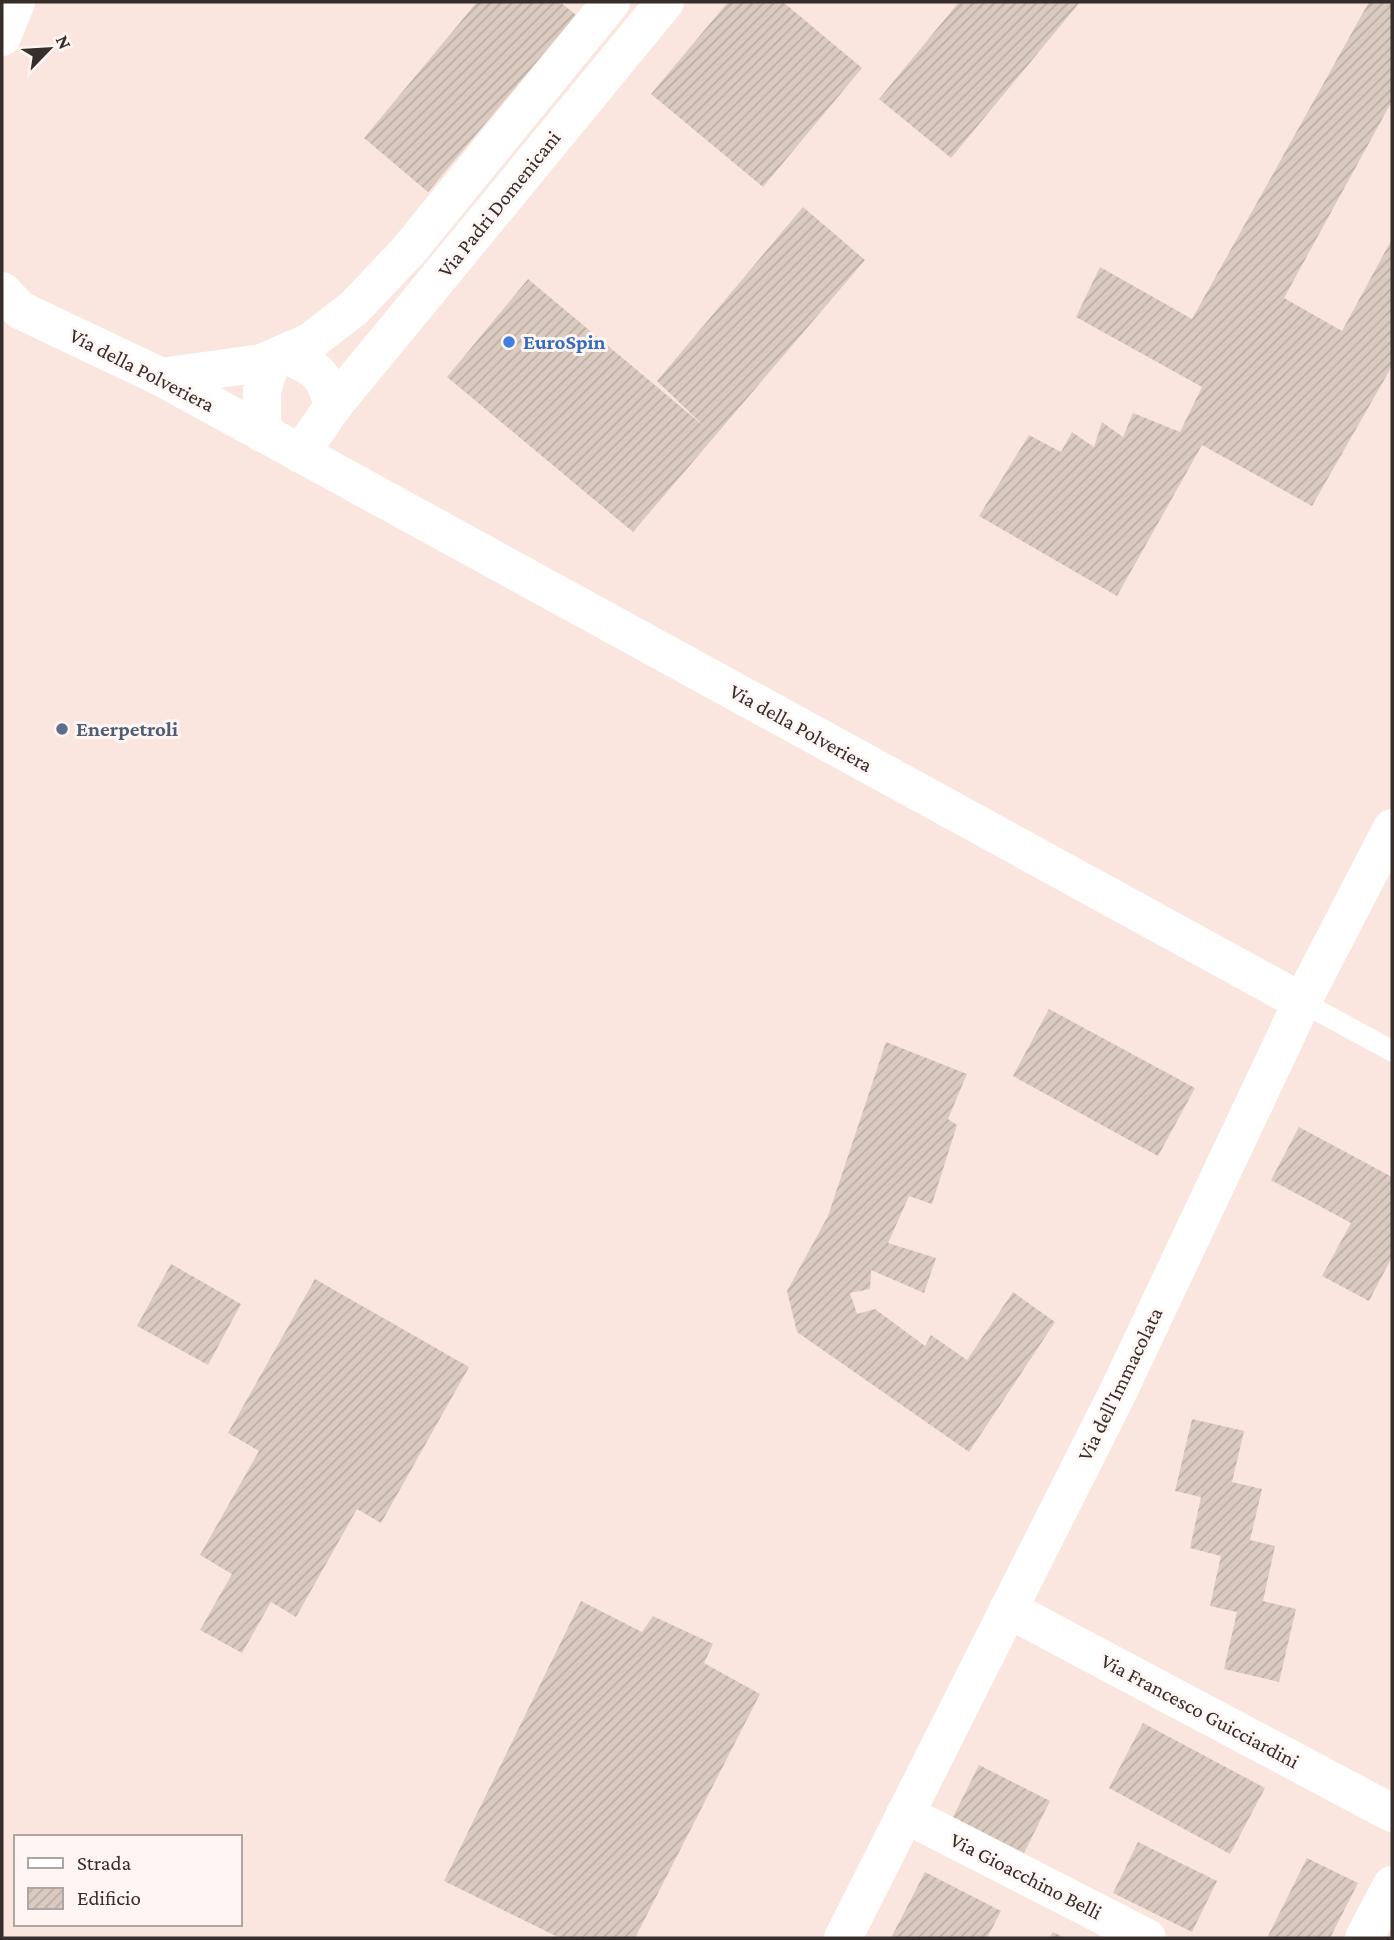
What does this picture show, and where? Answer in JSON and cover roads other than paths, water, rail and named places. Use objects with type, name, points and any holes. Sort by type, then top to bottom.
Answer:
[{"type":"street","points":[[2,37],[16,2]]},
{"type":"street","name":"Via Padri Domenicani","points":[[161,377],[278,356],[310,342],[354,308],[408,251],[611,2]]},
{"type":"street","name":"Via Padri Domenicani","points":[[300,454],[334,406],[665,2]]},
{"type":"street","name":"Via della Polveriera","points":[[8,304],[161,377],[262,433]]},
{"type":"street","points":[[300,454],[262,433],[262,391],[278,356],[310,365],[328,383],[334,406]]},
{"type":"street","name":"Via della Polveriera","points":[[300,454],[1301,1002]]},
{"type":"street","name":"Via dell'Immacolata","points":[[844,1938],[1119,1390],[1301,1002],[1392,828]]},
{"type":"street","name":"Via Francesco Guicciardini","points":[[1008,1609],[1392,1813]]},
{"type":"street","name":"Via Gioacchino Belli","points":[[905,1814],[1147,1938]]},
{"type":"street","points":[[1364,1938],[1392,1885]]},
{"type":"lane","points":[[1301,1002],[1392,1051]]},
{"type":"place","name":"EuroSpin","points":[[509,342]]},
{"type":"place","name":"Enerpetroli","points":[[62,729]]}]
